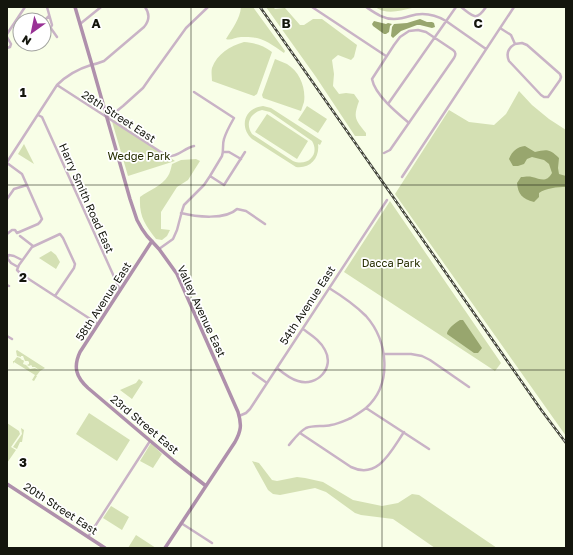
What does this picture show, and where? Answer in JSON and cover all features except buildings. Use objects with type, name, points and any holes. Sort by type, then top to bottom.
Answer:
[{"type":"main road","name":"Valley Avenue East","points":[[75,7],[137,220],[142,229],[175,270],[241,422],[240,432],[237,439],[206,486]]},
{"type":"main road","name":"58th Avenue East","points":[[77,372],[76,366],[78,356],[152,241]]},
{"type":"main road","name":"23rd Street East","points":[[77,372],[80,379],[88,388],[206,486]]},
{"type":"main road","name":"20th Street East","points":[[7,484],[104,548]]},
{"type":"main road","points":[[164,548],[206,486]]},
{"type":"street","points":[[7,34],[25,7]]},
{"type":"street","points":[[80,24],[101,7]]},
{"type":"street","points":[[7,234],[13,230],[16,231],[17,234],[38,224],[42,220],[21,172],[7,162],[57,85],[65,77],[72,73],[104,61],[145,26],[149,17],[145,7]]},
{"type":"street","points":[[108,118],[140,90],[186,28],[208,7]]},
{"type":"street","points":[[312,7],[386,56]]},
{"type":"street","points":[[366,7],[376,15],[395,19],[419,14],[439,17],[486,49]]},
{"type":"street","points":[[388,104],[456,7]]},
{"type":"street","points":[[461,7],[473,15],[478,16],[486,7]]},
{"type":"street","points":[[402,177],[514,7]]},
{"type":"street","points":[[500,28],[511,35],[515,44]]},
{"type":"street","points":[[52,30],[58,37]]},
{"type":"street","points":[[384,153],[390,150],[409,123],[454,58],[455,54],[453,50],[422,30],[409,31],[400,37],[372,79],[383,99],[392,109],[409,123]]},
{"type":"street","points":[[7,37],[11,44],[10,47],[7,48]]},
{"type":"street","points":[[522,43],[527,45],[559,72],[561,75],[560,80],[550,95],[546,97],[541,96],[509,62],[508,52],[515,44],[522,43]]},
{"type":"street","name":"28th Street East","points":[[57,85],[168,157],[194,146]]},
{"type":"street","points":[[159,249],[172,239],[179,225],[181,213],[185,203],[204,185],[224,152],[224,137],[234,118],[194,92]]},
{"type":"street","name":"Harry Smith Road East","points":[[38,115],[42,117],[120,290]]},
{"type":"street","points":[[224,152],[229,152],[240,159]]},
{"type":"street","points":[[210,176],[224,185],[245,152]]},
{"type":"street","points":[[7,199],[14,189],[27,185]]},
{"type":"street","name":"54th Avenue East","points":[[239,416],[248,411],[387,200]]},
{"type":"street","points":[[181,213],[195,216],[218,216],[229,214],[237,209],[246,211],[264,224]]},
{"type":"street","points":[[18,267],[33,246],[61,234],[75,264],[74,268],[55,296]]},
{"type":"street","points":[[20,236],[33,246]]},
{"type":"street","points":[[22,260],[12,255],[8,255],[7,258],[11,263],[18,267],[20,273],[98,324]]},
{"type":"street","points":[[289,445],[300,433],[309,427],[339,423],[366,408],[382,384],[385,370],[384,354],[372,324],[358,308],[329,288]]},
{"type":"street","points":[[277,368],[293,379],[305,382],[318,379],[325,372],[328,360],[325,349],[318,340],[302,329]]},
{"type":"street","points":[[7,336],[12,339]]},
{"type":"street","points":[[384,354],[412,354],[422,356],[469,387]]},
{"type":"street","points":[[253,373],[267,383]]},
{"type":"street","points":[[366,408],[429,449]]},
{"type":"street","points":[[300,433],[351,467],[364,471],[373,469],[381,464],[404,432]]},
{"type":"street","points":[[88,537],[150,441]]},
{"type":"street","points":[[181,523],[212,543]]},
{"type":"green space","points":[[241,7],[253,7],[285,51],[284,53],[269,43],[259,39],[241,37],[230,40],[226,39],[237,20]]},
{"type":"green space","points":[[266,7],[273,7],[275,9],[285,8],[300,25],[304,25],[313,19],[322,19],[357,45],[354,57],[351,60],[338,55],[332,60],[334,74],[333,86],[339,94],[354,94],[359,101],[356,111],[356,118],[366,133],[366,136],[355,136],[316,77]]},
{"type":"green space","points":[[375,7],[414,7],[389,12]]},
{"type":"green space","points":[[244,42],[259,45],[272,52],[257,94],[254,96],[212,81],[212,68],[217,59],[229,48]]},
{"type":"green space","points":[[275,59],[292,67],[299,76],[304,91],[304,102],[301,111],[263,98],[262,95]]},
{"type":"green space","points":[[519,91],[532,105],[549,119],[566,130],[566,436],[395,194],[449,110],[469,122],[494,125],[506,114]]},
{"type":"green space","points":[[263,106],[271,108],[322,141],[320,145],[318,144],[316,158],[313,162],[306,166],[296,167],[252,139],[248,134],[245,124],[251,110]],"holes":[[[262,110],[270,112],[312,141],[315,150],[308,161],[293,161],[252,134],[249,126],[252,116],[258,111]]]},
{"type":"green space","points":[[307,106],[327,119],[318,133],[298,120]]},
{"type":"green space","points":[[267,114],[308,141],[297,159],[255,132]]},
{"type":"green space","name":"Wedge Park","points":[[111,118],[175,161],[128,176]]},
{"type":"green space","points":[[24,144],[34,164],[18,154]]},
{"type":"green space","points":[[196,159],[200,161],[188,180],[177,187],[161,212],[161,229],[170,230],[167,236],[162,240],[156,239],[142,215],[140,197],[159,185],[165,179],[172,164],[181,160]]},
{"type":"green space","name":"Dacca Park","points":[[390,201],[501,363],[495,371],[344,272]]},
{"type":"green space","points":[[51,251],[56,255],[60,262],[56,269],[39,258]]},
{"type":"green space","points":[[17,350],[45,368],[40,371],[31,365],[27,365],[29,362],[25,361],[23,356],[17,356]]},
{"type":"green space","points":[[17,357],[23,360],[23,364],[30,369],[35,368],[40,371],[36,375],[37,376],[34,381],[32,380],[35,375],[14,362],[13,364],[13,361]]},
{"type":"green space","points":[[139,379],[143,382],[132,399],[120,390],[136,383]]},
{"type":"green space","points":[[89,413],[130,440],[117,461],[76,434]]},
{"type":"green space","points":[[7,423],[19,431],[20,434],[11,447],[16,450],[7,463]]},
{"type":"green space","points":[[21,428],[24,430],[22,442],[20,442],[17,449],[13,447],[22,434]]},
{"type":"green space","points":[[151,443],[162,454],[153,468],[140,461]]},
{"type":"green space","points":[[252,461],[259,463],[272,480],[277,481],[297,477],[323,482],[353,500],[382,506],[398,503],[412,494],[419,495],[497,548],[435,548],[393,519],[355,513],[326,492],[315,488],[280,495],[273,494],[268,490]]},
{"type":"green space","points":[[111,506],[129,517],[122,530],[103,518]]},
{"type":"green space","points":[[136,535],[156,548],[128,548]]},
{"type":"shaded area","points":[[420,19],[434,23],[435,27],[432,28],[417,25],[401,31],[393,38],[391,36],[392,27],[394,24],[407,23]]},
{"type":"shaded area","points":[[374,21],[392,24],[389,32],[384,34],[373,26],[372,24]]},
{"type":"shaded area","points":[[525,146],[535,152],[545,150],[551,151],[559,158],[559,174],[566,176],[566,187],[552,188],[542,191],[539,193],[539,197],[534,202],[521,196],[517,183],[521,177],[531,177],[543,180],[548,178],[552,173],[549,164],[544,160],[532,157],[527,159],[524,164],[513,166],[509,159],[513,152],[517,148]]},
{"type":"shaded area","points":[[460,320],[463,320],[482,348],[478,353],[474,353],[447,334],[450,328]]},
{"type":"railway","points":[[260,7],[542,411],[566,443]]}]
